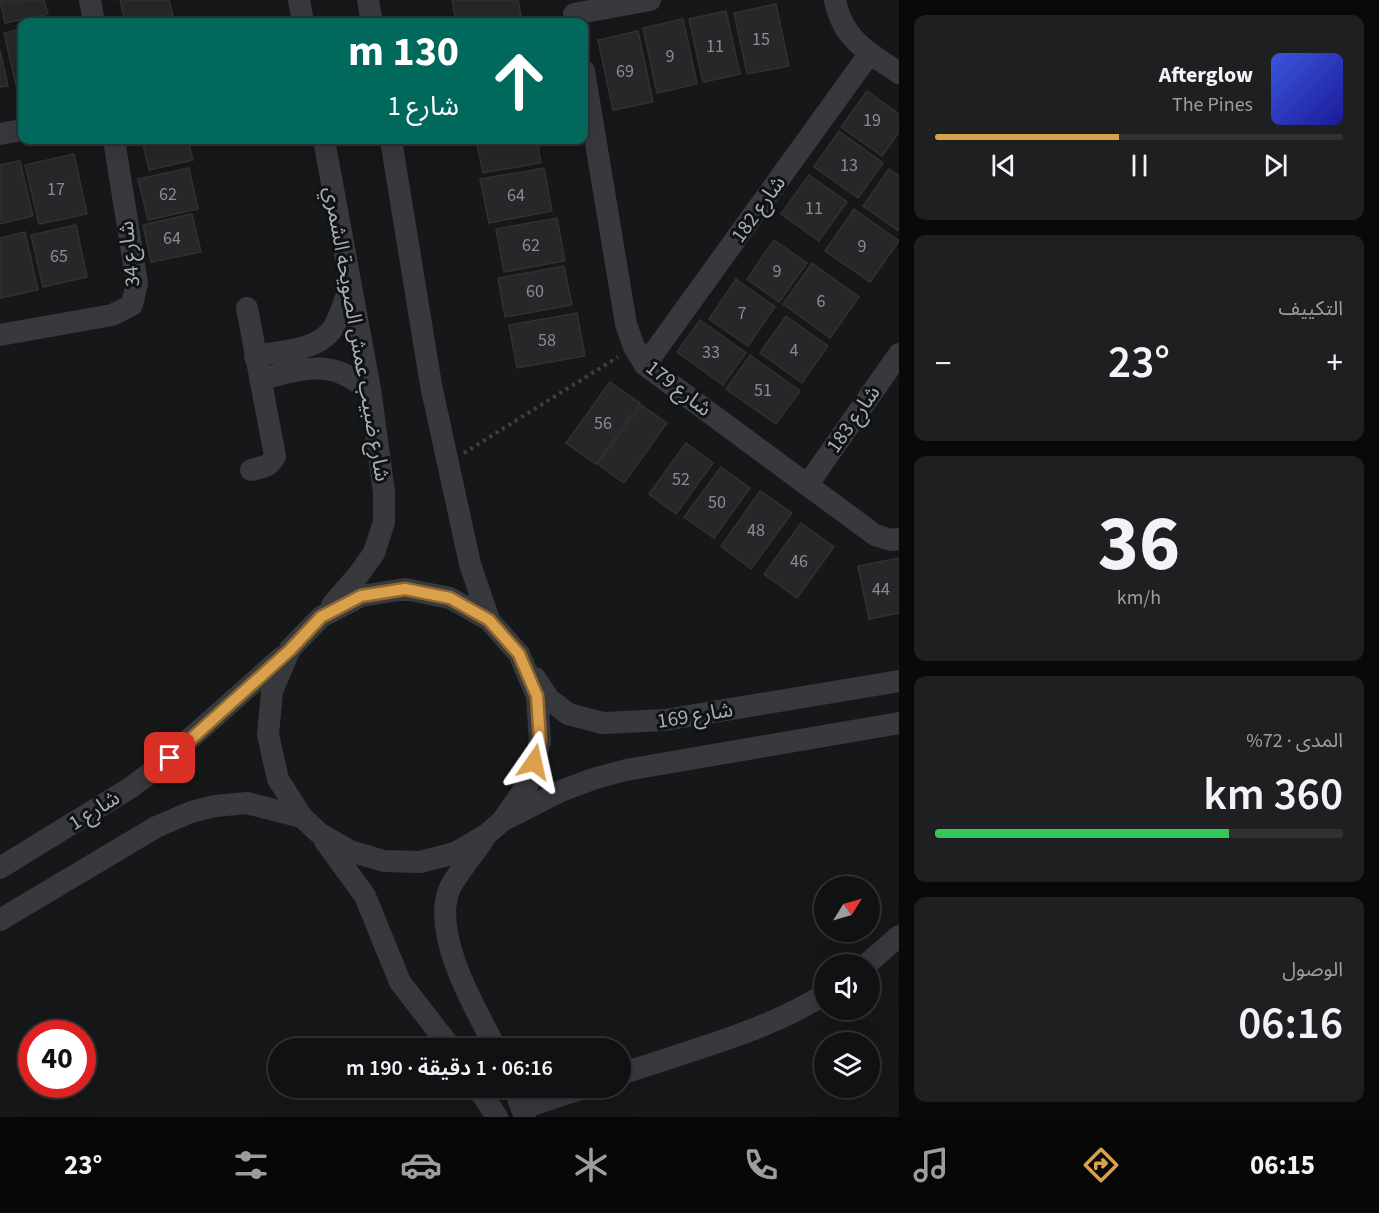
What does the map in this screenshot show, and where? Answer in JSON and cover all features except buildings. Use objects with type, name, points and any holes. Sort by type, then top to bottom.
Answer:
[{"type":"street","points":[[90,0],[93,18]]},
{"type":"street","points":[[299,0],[302,18]]},
{"type":"street","points":[[368,0],[371,18]]},
{"type":"street","points":[[573,12],[650,0]]},
{"type":"street","points":[[835,0],[843,24],[854,41],[899,73]]},
{"type":"street","name":"شارع 182","points":[[640,356],[870,53]]},
{"type":"street","name":"شارع 179","points":[[588,95],[626,324],[640,356],[874,535],[891,540],[899,539]]},
{"type":"street","points":[[0,134],[18,131]]},
{"type":"street","name":"شارع 34","points":[[0,334],[112,315],[132,305],[137,283],[115,144]]},
{"type":"street","name":"شارع ضبيب عمش الصويحة الشمري","points":[[290,650],[360,574],[374,553],[384,522],[384,492],[370,389],[325,144]]},
{"type":"street","points":[[392,144],[431,385],[470,564],[489,620]]},
{"type":"street","points":[[255,356],[317,343],[332,330],[350,286]]},
{"type":"street","points":[[247,308],[275,456],[267,467],[251,470]]},
{"type":"street","name":"شارع 183","points":[[808,484],[899,354]]},
{"type":"street","points":[[260,380],[304,369],[322,369],[339,372],[370,389]]},
{"type":"street","points":[[321,617],[361,596],[405,589],[450,598],[489,620],[519,654],[537,696],[540,741],[528,784],[449,889],[445,910],[447,933],[459,975],[491,1038]]},
{"type":"street","points":[[290,650],[272,690],[268,735],[278,779],[365,896],[400,982],[443,1038]]},
{"type":"street","name":"شارع 1","points":[[0,868],[130,788],[157,768],[290,650]]},
{"type":"street","name":"شارع 169","points":[[519,654],[549,699],[558,707],[568,714],[603,723],[664,720],[899,681]]},
{"type":"street","name":"شارع 169","points":[[310,825],[350,851],[384,861],[420,862],[455,853],[494,828],[561,792],[593,779],[626,770],[899,723]]},
{"type":"street","points":[[0,920],[156,827],[191,812],[214,806],[247,803],[310,825]]},
{"type":"street","points":[[878,954],[899,936]]},
{"type":"street","points":[[631,1071],[771,1023],[814,1001]]},
{"type":"street","points":[[485,1098],[497,1117]]},
{"type":"street","points":[[520,1104],[544,1098]]},
{"type":"path","points":[[448,464],[640,356]]},
{"type":"route","points":[[170,758],[290,650],[321,617],[361,596],[405,589],[450,598],[489,620],[519,654],[537,696],[540,741],[534,762]]}]
